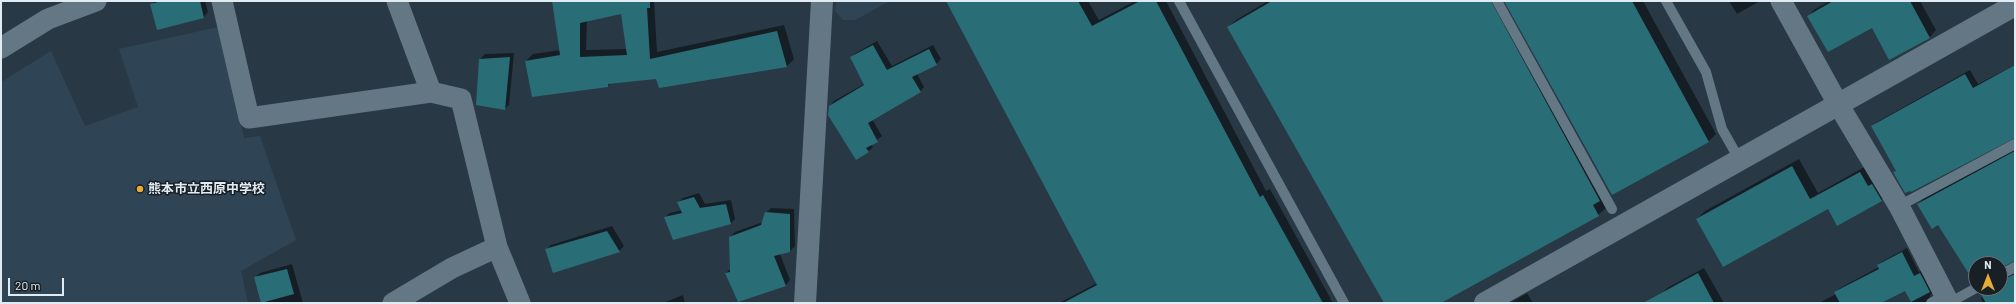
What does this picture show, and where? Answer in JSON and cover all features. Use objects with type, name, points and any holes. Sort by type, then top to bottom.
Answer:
[{"type":"street","points":[[1,48],[48,19],[96,1]]},
{"type":"street","points":[[222,1],[249,118],[431,92],[461,99],[497,247],[520,303]]},
{"type":"street","points":[[397,1],[431,92]]},
{"type":"street","points":[[804,303],[822,1]]},
{"type":"street","points":[[1781,1],[1838,104],[1899,206],[1944,301]]},
{"type":"street","points":[[1485,303],[2015,5]]},
{"type":"street","points":[[393,303],[421,296],[452,268],[497,247]]},
{"type":"lane","points":[[1179,1],[1344,303]]},
{"type":"lane","points":[[1497,1],[1612,209]]},
{"type":"lane","points":[[1666,1],[1706,72],[1722,129],[1739,159]]},
{"type":"lane","points":[[1899,206],[2015,144]]},
{"type":"lane","points":[[1944,301],[1968,291]]},
{"type":"shaded area","points":[[836,1],[890,1],[855,20],[843,20],[835,11]]},
{"type":"shaded area","name":"熊本市立西原中学校","points":[[218,27],[244,138],[260,136],[296,240],[241,271],[248,303],[1,303],[1,82],[51,51],[85,126],[138,107],[119,49]]},
{"type":"building","points":[[162,1],[200,1],[204,18],[157,30],[150,4]]},
{"type":"building","points":[[552,1],[650,1],[650,8],[647,8],[650,59],[777,31],[787,67],[659,88],[656,79],[608,84],[608,87],[532,97],[525,61],[560,55]],"holes":[[[621,14],[627,55],[580,57],[580,23]]]},
{"type":"building","points":[[946,1],[1078,1],[1092,26],[1140,1],[1156,1],[1260,197],[1263,195],[1323,303],[1063,303],[1097,285]]},
{"type":"building","points":[[1272,1],[1491,1],[1600,201],[1593,205],[1599,216],[1441,303],[1384,303],[1227,27]]},
{"type":"building","points":[[1504,1],[1632,1],[1709,142],[1612,195]]},
{"type":"building","points":[[1833,1],[1910,1],[1930,38],[1889,60],[1872,28],[1828,52],[1807,16]]},
{"type":"building","points":[[873,45],[887,70],[929,49],[937,65],[912,77],[921,92],[868,123],[878,142],[866,148],[869,152],[856,160],[828,115],[829,106],[864,85],[850,57]]},
{"type":"building","points":[[510,57],[505,110],[476,105],[479,59]]},
{"type":"building","points":[[2015,65],[2015,138],[1911,192],[1905,193],[1893,172],[1896,171],[1871,126],[1965,74],[1973,88]]},
{"type":"building","points":[[2015,151],[2015,261],[2008,264],[2008,256],[1968,256],[1968,272],[1938,225],[1932,229],[1917,204]]},
{"type":"building","points":[[1792,166],[1810,199],[1860,172],[1868,186],[1872,184],[1882,201],[1837,226],[1828,209],[1723,267],[1696,219]]},
{"type":"building","points":[[694,197],[700,208],[726,204],[731,224],[673,240],[664,217],[682,213],[677,202]]},
{"type":"building","points":[[765,212],[790,214],[790,252],[774,256],[786,286],[738,302],[725,273],[730,272],[729,237],[761,225]]},
{"type":"building","points":[[607,231],[620,252],[553,273],[545,249]]},
{"type":"building","points":[[1902,252],[1914,276],[1920,273],[1930,292],[1911,302],[1905,291],[1881,303],[1840,303],[1834,292],[1879,269],[1877,265]]},
{"type":"building","points":[[287,269],[294,294],[261,303],[254,277]]},
{"type":"building","points":[[1698,273],[1714,303],[1643,303]]},
{"type":"building","points":[[2015,274],[2015,303],[1986,303],[1982,296],[2008,296],[2008,277]]},
{"type":"place","name":"熊本市立西原中学校","points":[[140,189]]}]
